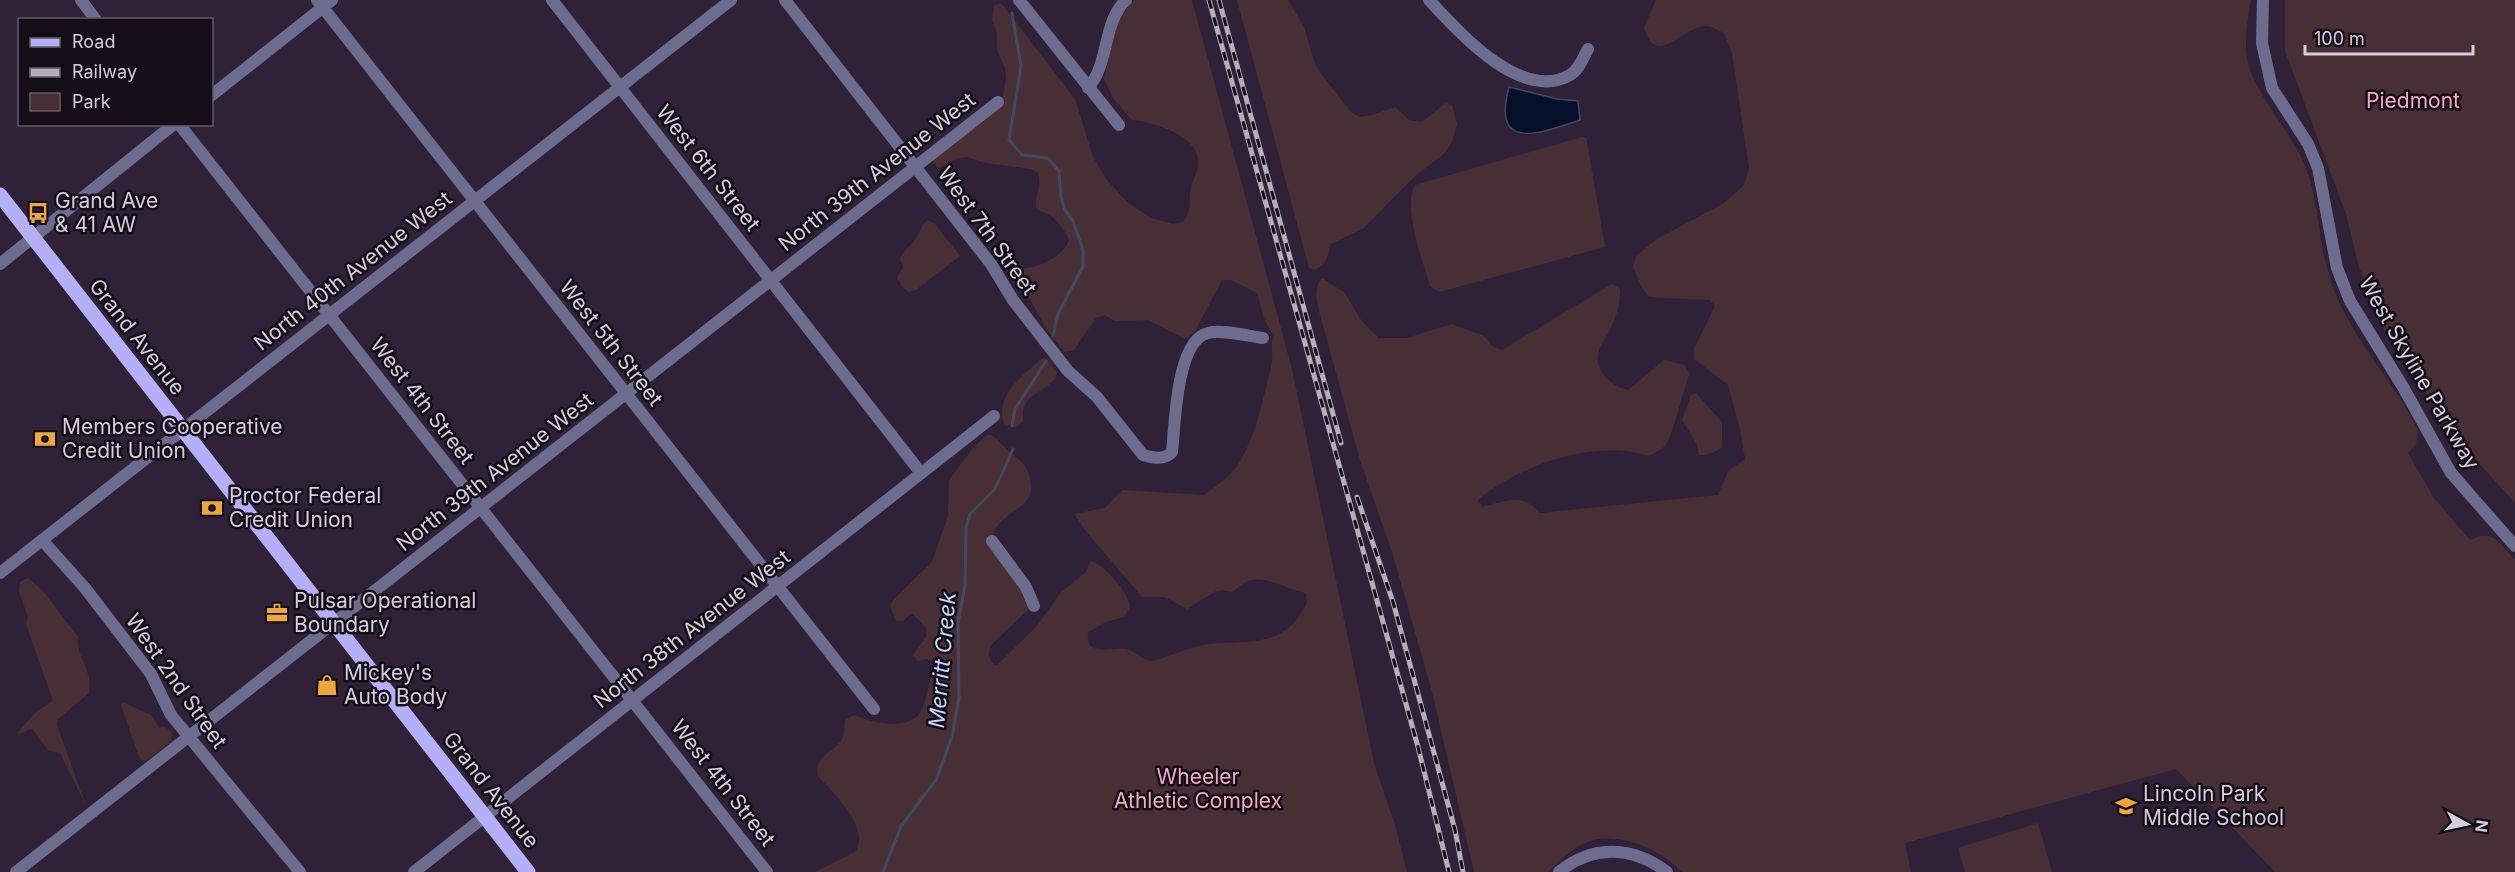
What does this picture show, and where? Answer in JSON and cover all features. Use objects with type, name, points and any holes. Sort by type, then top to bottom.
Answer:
[{"type":"main road","name":"Grand Avenue","points":[[0,195],[528,872]]},
{"type":"street","points":[[81,0],[94,18]]},
{"type":"street","name":"West 6th Street","points":[[552,0],[921,474]]},
{"type":"street","name":"North 40th Avenue West","points":[[0,573],[732,0]]},
{"type":"street","name":"West 7th Street","points":[[785,0],[991,264],[1013,300],[1068,371],[1096,397],[1137,450],[1148,456],[1159,457],[1168,456],[1172,452],[1179,384],[1193,345],[1203,334],[1211,332],[1263,338]]},
{"type":"street","points":[[1019,0],[1119,125]]},
{"type":"street","points":[[1088,88],[1097,78],[1117,9],[1126,0]]},
{"type":"street","points":[[1429,0],[1448,21],[1503,68],[1524,78],[1555,80],[1571,75],[1580,65],[1588,49]]},
{"type":"street","name":"West Skyline Parkway","points":[[2263,0],[2262,44],[2272,88],[2308,144],[2318,168],[2337,268],[2350,301],[2403,387],[2451,473],[2515,546]]},
{"type":"street","points":[[213,93],[324,2]]},
{"type":"street","name":"West 5th Street","points":[[324,2],[474,200],[874,710]]},
{"type":"street","name":"North 39th Avenue West","points":[[16,872],[998,102]]},
{"type":"street","points":[[0,264],[172,126]]},
{"type":"street","name":"West 4th Street","points":[[181,126],[767,872]]},
{"type":"street","name":"North 38th Avenue West","points":[[414,872],[994,416]]},
{"type":"street","name":"West 2nd Street","points":[[42,540],[85,588],[151,674],[171,715],[188,738],[300,872]]},
{"type":"street","points":[[992,541],[1026,587],[1034,606]]},
{"type":"street","points":[[1559,872],[1577,860],[1617,850],[1645,858],[1667,872]]},
{"type":"green space","name":"Wheeler Athletic Complex","points":[[1134,0],[1192,0],[1292,369],[1374,763],[1395,825],[1407,872],[815,872],[855,852],[859,842],[858,832],[848,811],[818,776],[821,759],[842,739],[845,720],[854,715],[887,724],[904,723],[918,715],[923,706],[932,672],[932,661],[927,659],[918,661],[913,655],[926,637],[926,628],[912,613],[903,621],[896,621],[890,606],[894,599],[932,562],[948,516],[949,480],[972,449],[986,436],[994,437],[1023,463],[1029,474],[1031,485],[1027,501],[999,524],[991,543],[1028,595],[1029,609],[991,645],[989,657],[996,666],[1036,627],[1061,592],[1085,573],[1091,561],[1103,568],[1115,580],[1129,601],[1130,607],[1124,617],[1106,622],[1088,632],[1091,645],[1101,649],[1126,649],[1151,661],[1199,646],[1264,640],[1291,626],[1307,603],[1306,593],[1263,580],[1248,581],[1232,592],[1216,591],[1187,609],[1165,597],[1142,597],[1074,514],[1105,508],[1122,490],[1204,495],[1234,470],[1251,438],[1272,363],[1273,336],[1264,318],[1257,293],[1231,280],[1222,280],[1194,333],[1185,339],[1148,320],[1115,321],[1105,315],[1096,318],[1074,350],[1065,352],[1049,333],[1029,298],[1008,277],[1016,269],[1039,265],[1053,258],[1065,248],[1069,241],[1057,222],[1036,207],[1038,173],[1031,169],[985,163],[967,157],[958,158],[939,168],[933,163],[933,160],[965,134],[985,121],[1002,101],[1006,79],[1005,68],[997,50],[997,33],[992,20],[994,6],[1001,3],[1075,99],[1093,157],[1107,180],[1128,203],[1151,218],[1173,224],[1183,222],[1189,209],[1191,187],[1198,167],[1197,154],[1184,138],[1174,132],[1132,120],[1113,98],[1104,79],[1118,19]]},
{"type":"green space","points":[[1237,0],[1288,0],[1304,27],[1315,64],[1351,112],[1359,117],[1395,107],[1409,120],[1422,122],[1446,103],[1452,105],[1457,124],[1452,142],[1444,154],[1415,176],[1364,228],[1331,244],[1324,263],[1314,270],[1309,268]]},
{"type":"green space","points":[[1656,0],[2251,0],[2246,44],[2251,72],[2306,168],[2314,194],[2325,262],[2336,296],[2357,335],[2418,430],[2416,444],[2408,453],[2434,498],[2470,540],[2485,536],[2496,539],[2515,560],[2515,872],[2275,872],[2176,769],[1905,843],[1911,872],[1682,872],[1655,851],[1632,842],[1609,838],[1598,839],[1577,847],[1548,872],[1474,872],[1432,692],[1392,552],[1360,460],[1320,315],[1316,296],[1317,287],[1322,278],[1344,292],[1361,320],[1378,338],[1407,338],[1452,324],[1484,336],[1493,347],[1502,350],[1612,284],[1620,289],[1618,306],[1613,324],[1598,355],[1599,367],[1606,378],[1628,390],[1664,360],[1684,365],[1689,374],[1668,442],[1649,456],[1628,451],[1606,450],[1559,458],[1515,476],[1478,500],[1482,507],[1520,500],[1527,502],[1540,513],[1718,495],[1728,471],[1745,459],[1740,429],[1728,385],[1694,359],[1694,349],[1715,306],[1710,300],[1649,297],[1641,286],[1633,267],[1636,256],[1657,239],[1724,203],[1744,185],[1749,168],[1732,53],[1724,33],[1709,26],[1688,32],[1663,46],[1655,45],[1649,40],[1644,27]]},
{"type":"green space","name":"Piedmont","points":[[2285,0],[2515,0],[2515,503],[2455,437],[2381,325],[2359,267],[2346,214],[2285,51]]},
{"type":"green space","points":[[1582,137],[1586,138],[1587,142],[1605,247],[1439,292],[1430,286],[1412,220],[1412,195],[1415,185]]},
{"type":"green space","points":[[928,220],[935,224],[960,256],[916,290],[909,292],[902,287],[897,278],[903,267],[900,258],[916,239],[922,225]]},
{"type":"green space","points":[[1046,358],[1057,371],[1056,378],[1028,400],[1023,412],[1023,421],[1017,427],[1004,424],[1003,404],[1012,387],[1041,359]]},
{"type":"green space","points":[[1696,393],[1722,422],[1722,447],[1705,455],[1699,455],[1697,444],[1682,420],[1691,395]]},
{"type":"green space","points":[[28,578],[43,591],[78,637],[79,652],[89,677],[89,693],[58,719],[57,725],[86,806],[60,753],[48,750],[33,730],[17,733],[36,712],[53,701],[26,624],[28,617],[19,592],[20,582]]},
{"type":"green space","points":[[123,702],[151,715],[159,728],[164,727],[172,731],[167,744],[146,760],[142,761],[138,754],[121,705]]},
{"type":"green space","points":[[2038,823],[2052,872],[1965,872],[1958,848]]},
{"type":"water","points":[[1509,87],[1557,99],[1578,101],[1580,120],[1536,133],[1513,130],[1507,122],[1505,108]]},
{"type":"waterway","name":"Merritt Creek","points":[[1012,13],[1021,66],[1009,140],[1022,155],[1048,158],[1059,171],[1061,197],[1065,210],[1073,221],[1083,250],[1083,266],[1058,314],[1053,336]]},
{"type":"waterway","name":"Merritt Creek","points":[[1012,426],[1015,409],[1046,361]]},
{"type":"waterway","name":"Merritt Creek","points":[[883,872],[901,826],[936,780],[952,737],[959,698],[958,623],[965,585],[966,528],[970,514],[995,489],[1013,449]]},
{"type":"railway","points":[[1209,0],[1418,747],[1449,872]]},
{"type":"railway","points":[[1219,0],[1341,443]]},
{"type":"railway","points":[[1357,497],[1393,602],[1455,830],[1463,872]]},
{"type":"place","name":"Grand Ave & 41 AW","points":[[38,213]]},
{"type":"place","name":"Members Cooperative Credit Union","points":[[45,439]]},
{"type":"place","name":"Proctor Federal Credit Union","points":[[212,508]]},
{"type":"place","name":"Pulsar Operational Boundary","points":[[277,613]]},
{"type":"place","name":"Mickey's Auto Body","points":[[327,685]]},
{"type":"place","name":"Lincoln Park Middle School","points":[[2126,806]]}]
